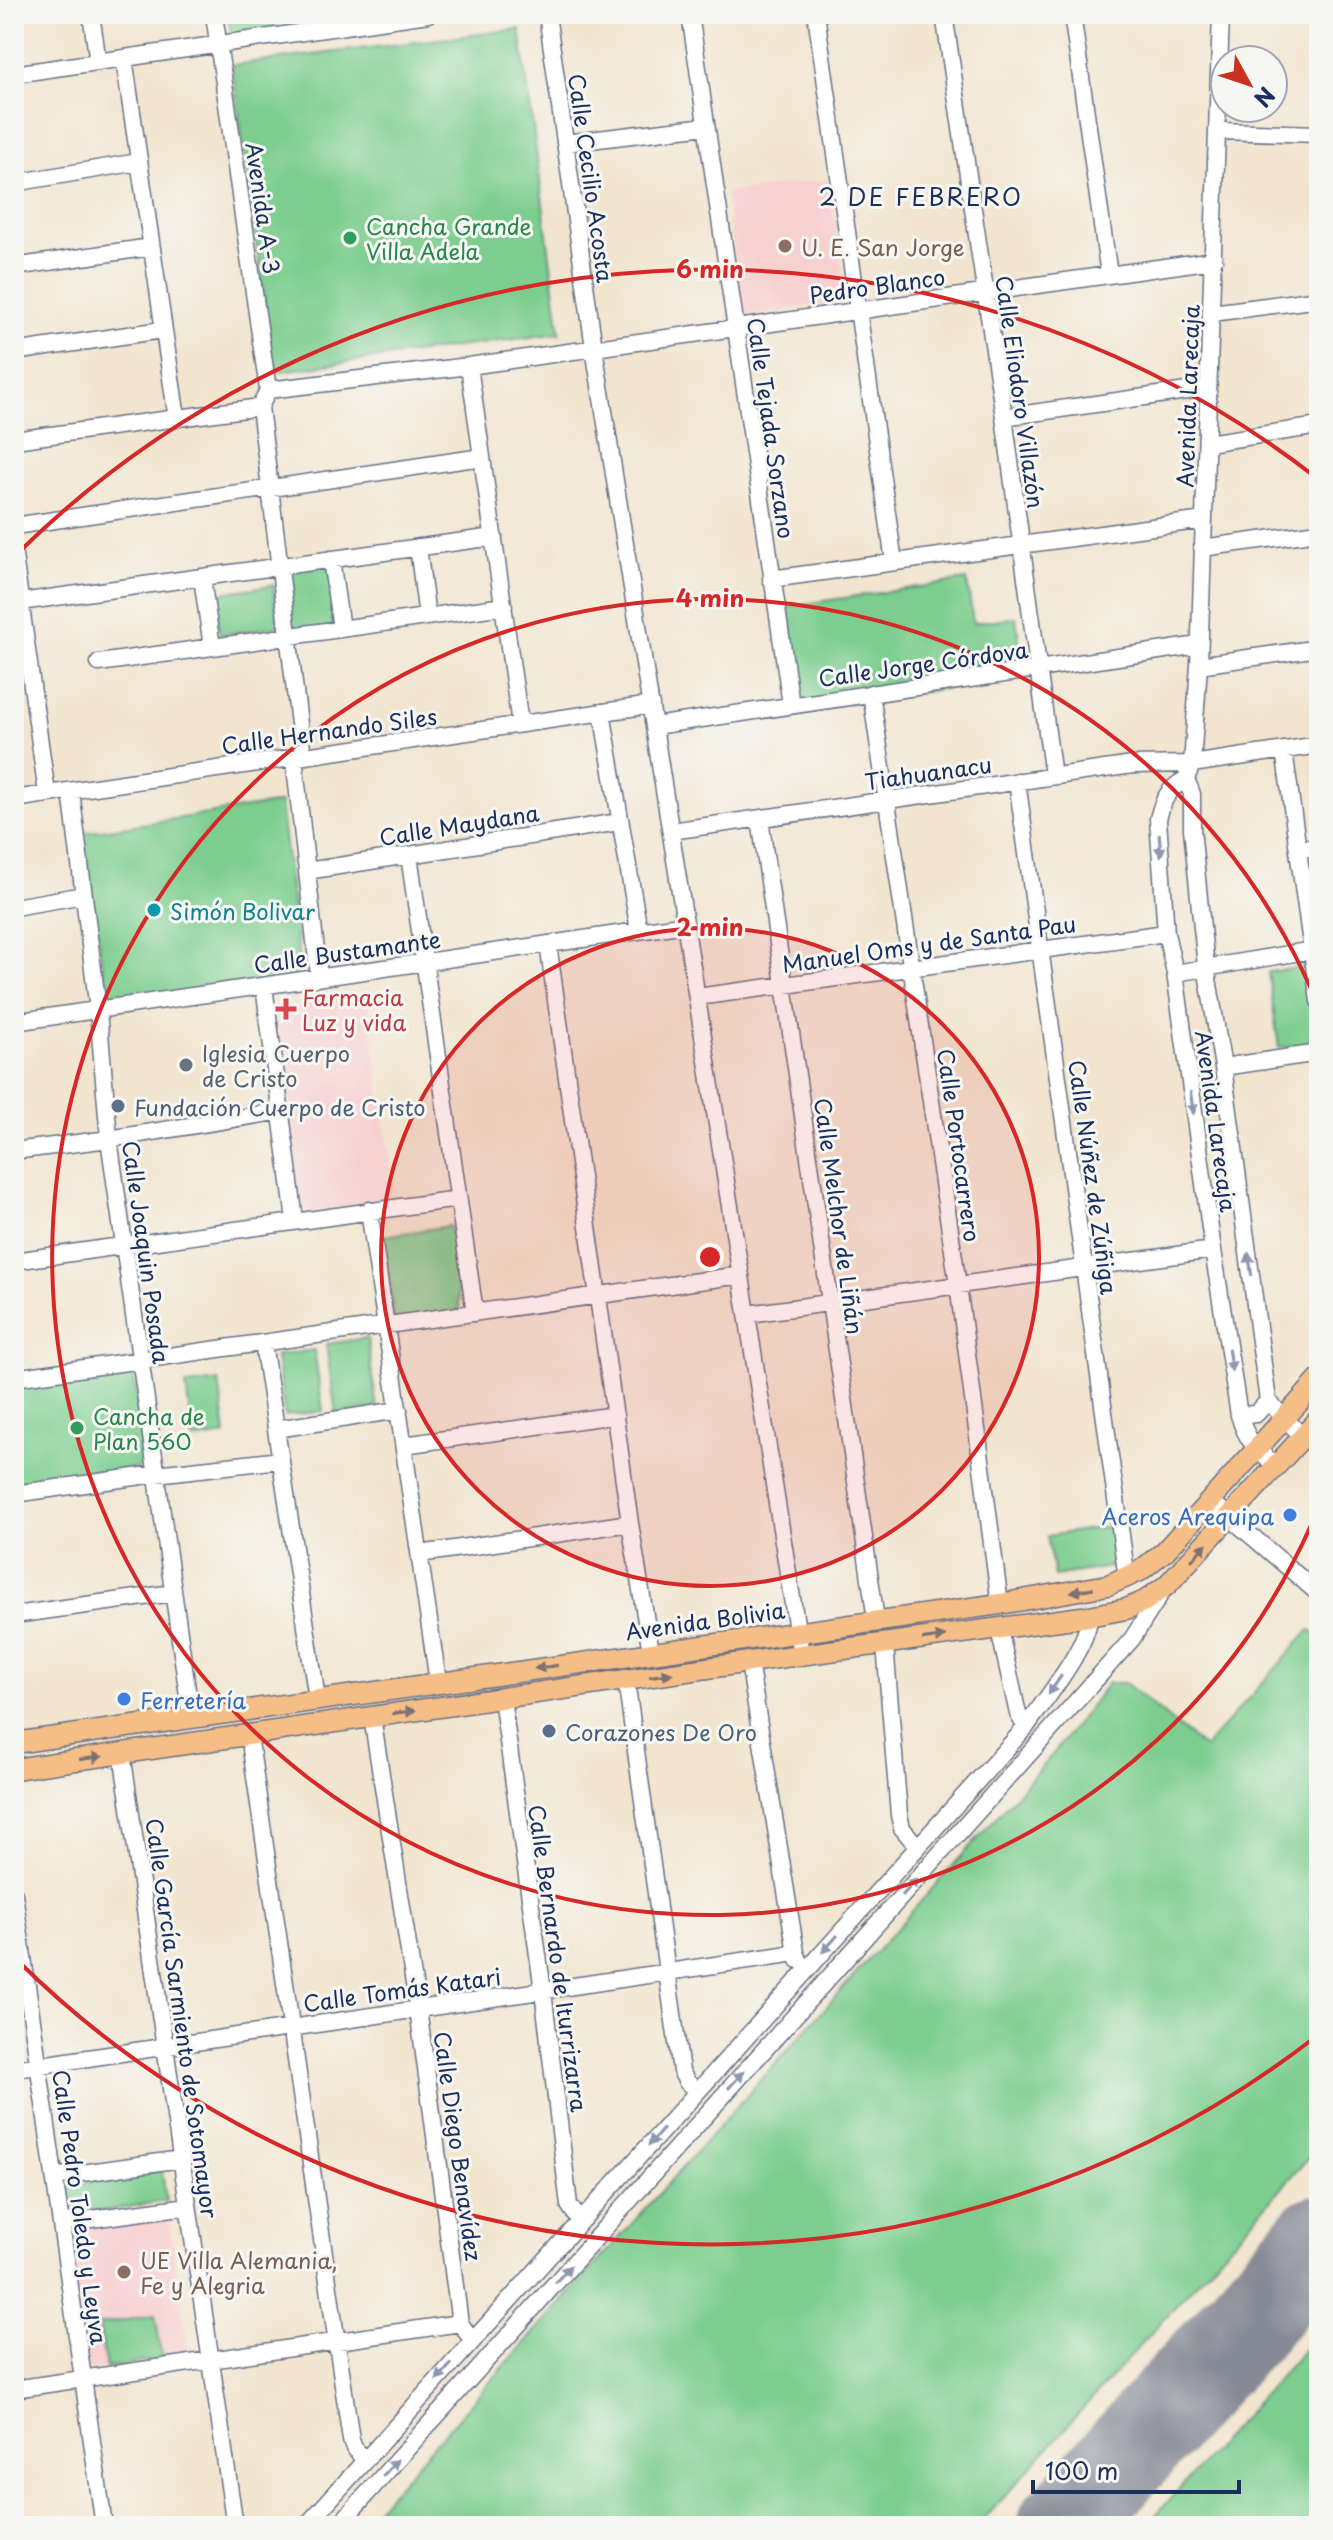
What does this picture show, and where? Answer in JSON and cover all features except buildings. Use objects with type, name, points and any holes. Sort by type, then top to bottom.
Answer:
[{"type":"main road","name":"Avenida Bolivia","points":[[14,1743],[1000,1604],[1108,1585],[1127,1579],[1165,1551],[1319,1380]]},
{"type":"main road","points":[[14,1769],[1126,1609],[1145,1601],[1167,1585],[1319,1419]]},
{"type":"street","points":[[91,14],[98,62]]},
{"type":"street","name":"Avenida A-3","points":[[214,14],[268,390]]},
{"type":"street","points":[[14,74],[218,45],[318,22],[428,14]]},
{"type":"street","name":"Calle Cecilio Acosta","points":[[547,14],[594,348],[798,1631]]},
{"type":"street","name":"Calle Tejada Sorzano","points":[[690,14],[791,705]]},
{"type":"street","points":[[816,14],[894,562]]},
{"type":"street","name":"Calle Eliodoro Villazón","points":[[944,14],[1053,776]]},
{"type":"street","points":[[1072,14],[1109,275]]},
{"type":"street","name":"Avenida Larecaja","points":[[1221,14],[1199,665],[1189,772],[1206,967],[1223,1067],[1268,1401]]},
{"type":"street","points":[[124,58],[177,419]]},
{"type":"street","points":[[565,143],[706,126]]},
{"type":"street","points":[[1218,131],[1319,134]]},
{"type":"street","points":[[14,183],[138,162]]},
{"type":"street","points":[[14,267],[151,247]]},
{"type":"street","name":"Pedro Blanco","points":[[268,390],[469,366],[1214,260]]},
{"type":"street","points":[[1212,313],[1319,299],[1319,291]]},
{"type":"street","points":[[14,352],[162,330]]},
{"type":"street","points":[[469,366],[520,724]]},
{"type":"street","points":[[1004,417],[1208,388]]},
{"type":"street","points":[[268,390],[260,407],[289,637],[307,871],[319,977]]},
{"type":"street","points":[[14,440],[260,407]]},
{"type":"street","points":[[1207,443],[1319,426]]},
{"type":"street","points":[[14,526],[482,457]]},
{"type":"street","points":[[771,579],[1204,520]]},
{"type":"street","points":[[1202,548],[1319,532]]},
{"type":"street","points":[[20,602],[494,537]]},
{"type":"street","points":[[418,547],[427,617]]},
{"type":"street","points":[[14,556],[47,794]]},
{"type":"street","points":[[331,559],[341,629]]},
{"type":"street","points":[[202,578],[212,647]]},
{"type":"street","points":[[99,663],[504,606]]},
{"type":"street","name":"Calle Jorge Córdova","points":[[654,726],[1199,645]]},
{"type":"street","points":[[1199,665],[1319,648]]},
{"type":"street","name":"Calle Portocarrero","points":[[871,693],[958,1285],[1000,1604]]},
{"type":"street","name":"Calle Hernando Siles","points":[[14,799],[651,705]]},
{"type":"street","points":[[602,712],[639,931]]},
{"type":"street","name":"Tiahuanacu","points":[[671,831],[1133,765],[1189,772],[1319,745]]},
{"type":"street","points":[[1284,750],[1315,950],[1319,1001]]},
{"type":"street","name":"Avenida Larecaja","points":[[1189,772],[1173,786],[1162,804],[1158,819],[1166,933],[1175,973],[1239,1415],[1248,1440],[1277,1466]]},
{"type":"street","name":"Calle Núñez de Zúñiga","points":[[1017,781],[1127,1579]]},
{"type":"street","name":"Calle Joaquin Posada","points":[[71,791],[98,1010],[109,1139],[191,1717]]},
{"type":"street","name":"Calle Melchor de Liñán","points":[[760,819],[876,1620]]},
{"type":"street","name":"Calle Maydana","points":[[307,871],[619,822]]},
{"type":"street","points":[[1298,849],[1319,847]]},
{"type":"street","points":[[409,855],[475,1313]]},
{"type":"street","points":[[14,907],[84,895]]},
{"type":"street","name":"Calle Bustamante","points":[[14,1022],[686,924]]},
{"type":"street","name":"Manuel Oms y de Santa Pau","points":[[697,997],[1166,933]]},
{"type":"street","points":[[548,944],[651,1652]]},
{"type":"street","points":[[1175,973],[1315,950]]},
{"type":"street","points":[[264,986],[295,1220]]},
{"type":"street","points":[[1223,1067],[1319,1053]]},
{"type":"street","points":[[14,1151],[282,1111]]},
{"type":"street","points":[[14,1261],[458,1199]]},
{"type":"street","points":[[369,1210],[438,1682]]},
{"type":"street","points":[[748,1314],[1213,1250]]},
{"type":"street","points":[[14,1378],[741,1275]]},
{"type":"street","points":[[263,1343],[317,1699]]},
{"type":"street","points":[[1239,1415],[1256,1414],[1268,1401],[1303,1437]]},
{"type":"street","points":[[276,1429],[399,1410]]},
{"type":"street","points":[[404,1445],[615,1415]]},
{"type":"street","points":[[14,1494],[281,1460]]},
{"type":"street","points":[[1211,1501],[1319,1594]]},
{"type":"street","points":[[420,1554],[630,1523]]},
{"type":"street","points":[[338,2526],[1132,1639],[1167,1585]]},
{"type":"street","points":[[14,1615],[173,1593]]},
{"type":"street","points":[[306,2526],[1026,1727],[1087,1634],[1089,1616]]},
{"type":"street","points":[[999,1629],[1018,1714],[1026,1727]]},
{"type":"street","points":[[798,1631],[801,1655]]},
{"type":"street","points":[[885,1645],[899,1815],[902,1828],[917,1846]]},
{"type":"street","points":[[749,1662],[796,1953],[806,1972]]},
{"type":"street","points":[[626,1680],[681,2071],[697,2091]]},
{"type":"street","name":"Calle Bernardo de Iturrizarra","points":[[502,1698],[569,2205],[580,2221]]},
{"type":"street","name":"Calle Diego Benavídez","points":[[372,1717],[418,2009],[460,2323],[472,2340]]},
{"type":"street","points":[[249,1735],[351,2440],[365,2460]]},
{"type":"street","name":"Calle García Sarmiento de Sotomayor","points":[[122,1753],[235,2526]]},
{"type":"street","name":"Calle Pedro Toledo y Leyva","points":[[14,1894],[104,2526]]},
{"type":"street","name":"Calle Tomás Katari","points":[[14,2069],[796,1953]]},
{"type":"street","points":[[54,2177],[181,2159]]},
{"type":"street","points":[[61,2223],[188,2206]]},
{"type":"street","points":[[14,2389],[460,2323]]},
{"type":"shaded area","name":"U. E. San Jorge","points":[[828,179],[847,298],[845,301],[746,316],[741,312],[725,193]]},
{"type":"shaded area","points":[[355,996],[368,1005],[394,1187],[382,1199],[314,1215],[299,1208],[275,1012],[284,1006]]},
{"type":"shaded area","name":"UE Villa Alemania, Fe y Alegria","points":[[168,2214],[189,2355],[84,2371],[66,2230]]},
{"type":"green space","points":[[228,14],[273,14],[276,33],[232,42]]},
{"type":"green space","points":[[520,29],[560,333],[274,372],[232,65]]},
{"type":"green space","points":[[329,563],[338,626],[291,633],[283,569]]},
{"type":"green space","points":[[967,580],[973,623],[1016,617],[1024,677],[797,710],[782,607]]},
{"type":"green space","points":[[273,585],[279,626],[220,635],[215,594]]},
{"type":"green space","points":[[280,803],[302,984],[109,1009],[82,833]]},
{"type":"green space","points":[[1306,967],[1317,1043],[1279,1048],[1268,972]]},
{"type":"green space","points":[[450,1226],[460,1311],[394,1322],[383,1236]]},
{"type":"green space","points":[[367,1338],[377,1408],[336,1414],[326,1344]]},
{"type":"green space","points":[[314,1350],[323,1411],[285,1416],[276,1356]]},
{"type":"green space","name":"Cancha de Plan 560","points":[[133,1371],[146,1467],[14,1486],[14,1388]]},
{"type":"green space","points":[[219,1381],[226,1435],[193,1440],[186,1385]]},
{"type":"green space","points":[[1109,1526],[1115,1566],[1054,1576],[1047,1536]]},
{"type":"green space","points":[[1310,1630],[1319,1637],[1319,2146],[978,2526],[361,2526],[1053,1754],[1108,1683],[1125,1683],[1204,1748]]},
{"type":"green space","points":[[162,2170],[166,2201],[65,2217],[60,2187]]},
{"type":"green space","points":[[155,2315],[162,2359],[106,2368],[99,2325]]},
{"type":"green space","points":[[1319,2335],[1319,2526],[1146,2526],[1316,2336]]},
{"type":"taxiway","points":[[1245,2324],[1277,2308],[1319,2294]]},
{"type":"runway","points":[[1063,2526],[1319,2241]]},
{"type":"place","name":"Cancha Grande Villa Adela","points":[[350,238]]},
{"type":"place","name":"U. E. San Jorge","points":[[785,246]]},
{"type":"place","name":"Simón Bolivar","points":[[154,910]]},
{"type":"place","name":"Farmacia Luz y vida","points":[[286,1009]]},
{"type":"place","name":"Iglesia Cuerpo de Cristo","points":[[186,1065]]},
{"type":"place","name":"Fundación Cuerpo de Cristo","points":[[118,1106]]},
{"type":"place","name":"Cancha de Plan 560","points":[[77,1428]]},
{"type":"place","name":"Aceros Arequipa","points":[[1290,1515]]},
{"type":"place","name":"Ferretería","points":[[124,1699]]},
{"type":"place","name":"Corazones De Oro","points":[[549,1731]]},
{"type":"place","name":"UE Villa Alemania, Fe y Alegria","points":[[124,2272]]},
{"type":"district","name":"2 DE FEBRERO","points":[[921,196]]}]
